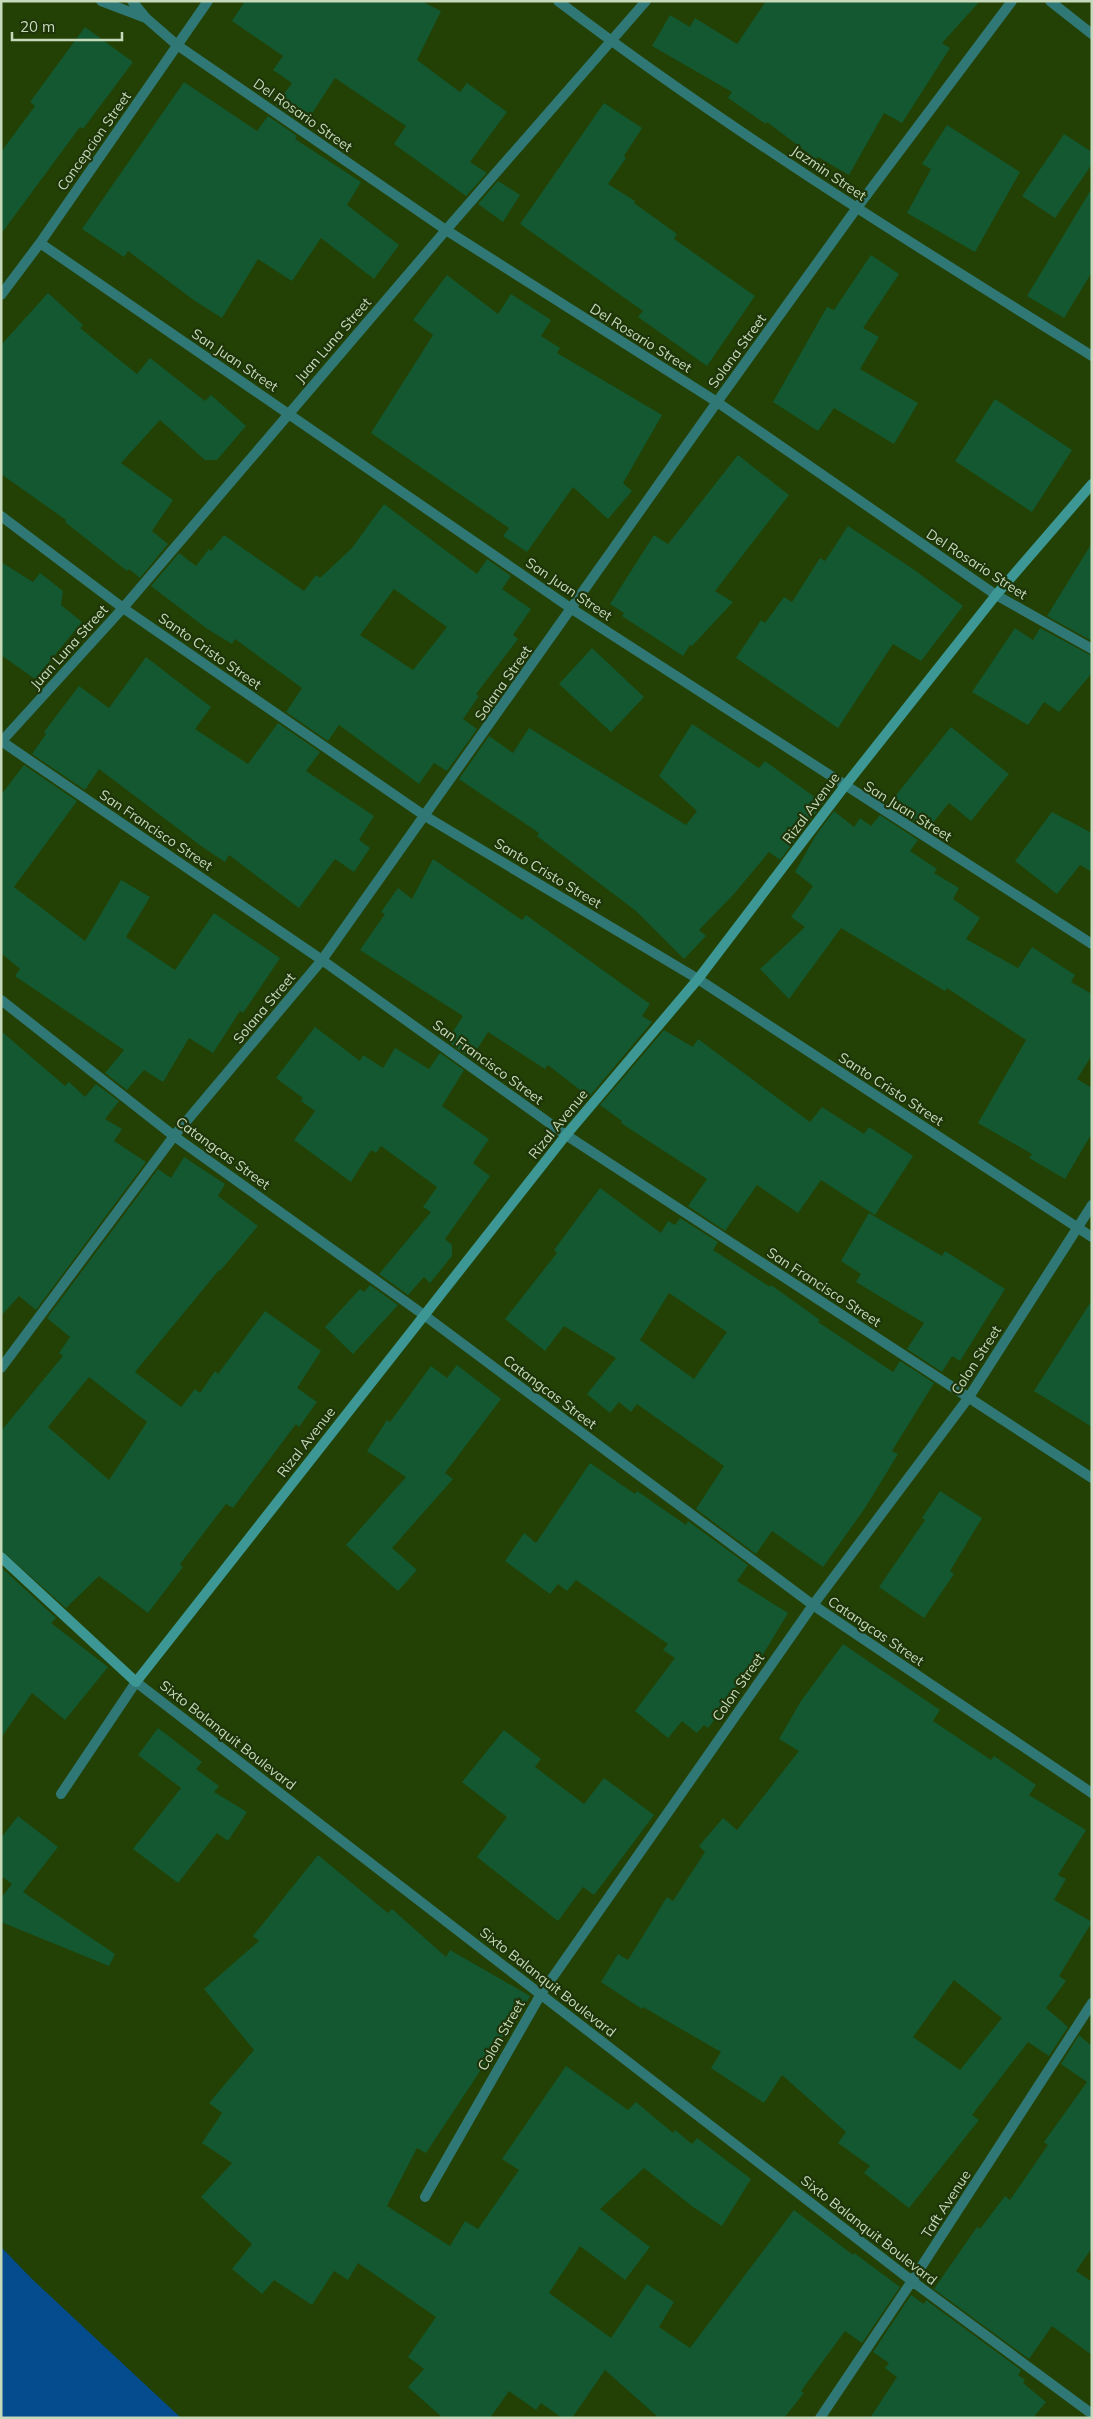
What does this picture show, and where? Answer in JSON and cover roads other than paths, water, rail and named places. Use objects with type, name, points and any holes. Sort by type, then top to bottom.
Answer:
[{"type":"street","points":[[102,1],[146,18]]},
{"type":"street","points":[[132,1],[146,18]]},
{"type":"street","name":"Concepcion Street","points":[[1,295],[40,243],[208,1]]},
{"type":"street","name":"Jazmin Street","points":[[558,1],[610,41],[856,209],[1092,356]]},
{"type":"street","name":"Juan Luna Street","points":[[2,741],[123,608],[446,230],[646,1]]},
{"type":"street","name":"Solana Street","points":[[1,1368],[174,1136],[322,960],[717,402],[856,209],[1012,1]]},
{"type":"street","points":[[1050,1],[1092,34]]},
{"type":"street","name":"Del Rosario Street","points":[[146,18],[177,45],[446,230],[717,402],[996,595],[1092,649]]},
{"type":"street","name":"San Juan Street","points":[[40,243],[572,609],[844,787],[1092,944]]},
{"type":"street","name":"Rizal Avenue","points":[[61,1794],[136,1682],[424,1315],[566,1135],[698,979],[844,787],[996,595],[1092,484]]},
{"type":"street","name":"Santo Cristo Street","points":[[1,516],[123,608],[425,816],[698,979],[1092,1237]]},
{"type":"street","name":"San Francisco Street","points":[[2,741],[322,960],[566,1135],[1092,1478]]},
{"type":"street","name":"Catangcas Street","points":[[1,1000],[174,1136],[424,1315],[813,1605],[1092,1793]]},
{"type":"street","name":"Colon Street","points":[[425,2197],[541,1994],[813,1605],[969,1397],[1092,1205]]},
{"type":"street","name":"Sixto Balanquit Boulevard","points":[[1,1557],[136,1682],[912,2281],[1092,2414]]},
{"type":"street","name":"Taft Avenue","points":[[820,2418],[912,2281],[1092,2003]]},
{"type":"water","points":[[1,2247],[32,2279],[181,2418],[1,2418]]}]
